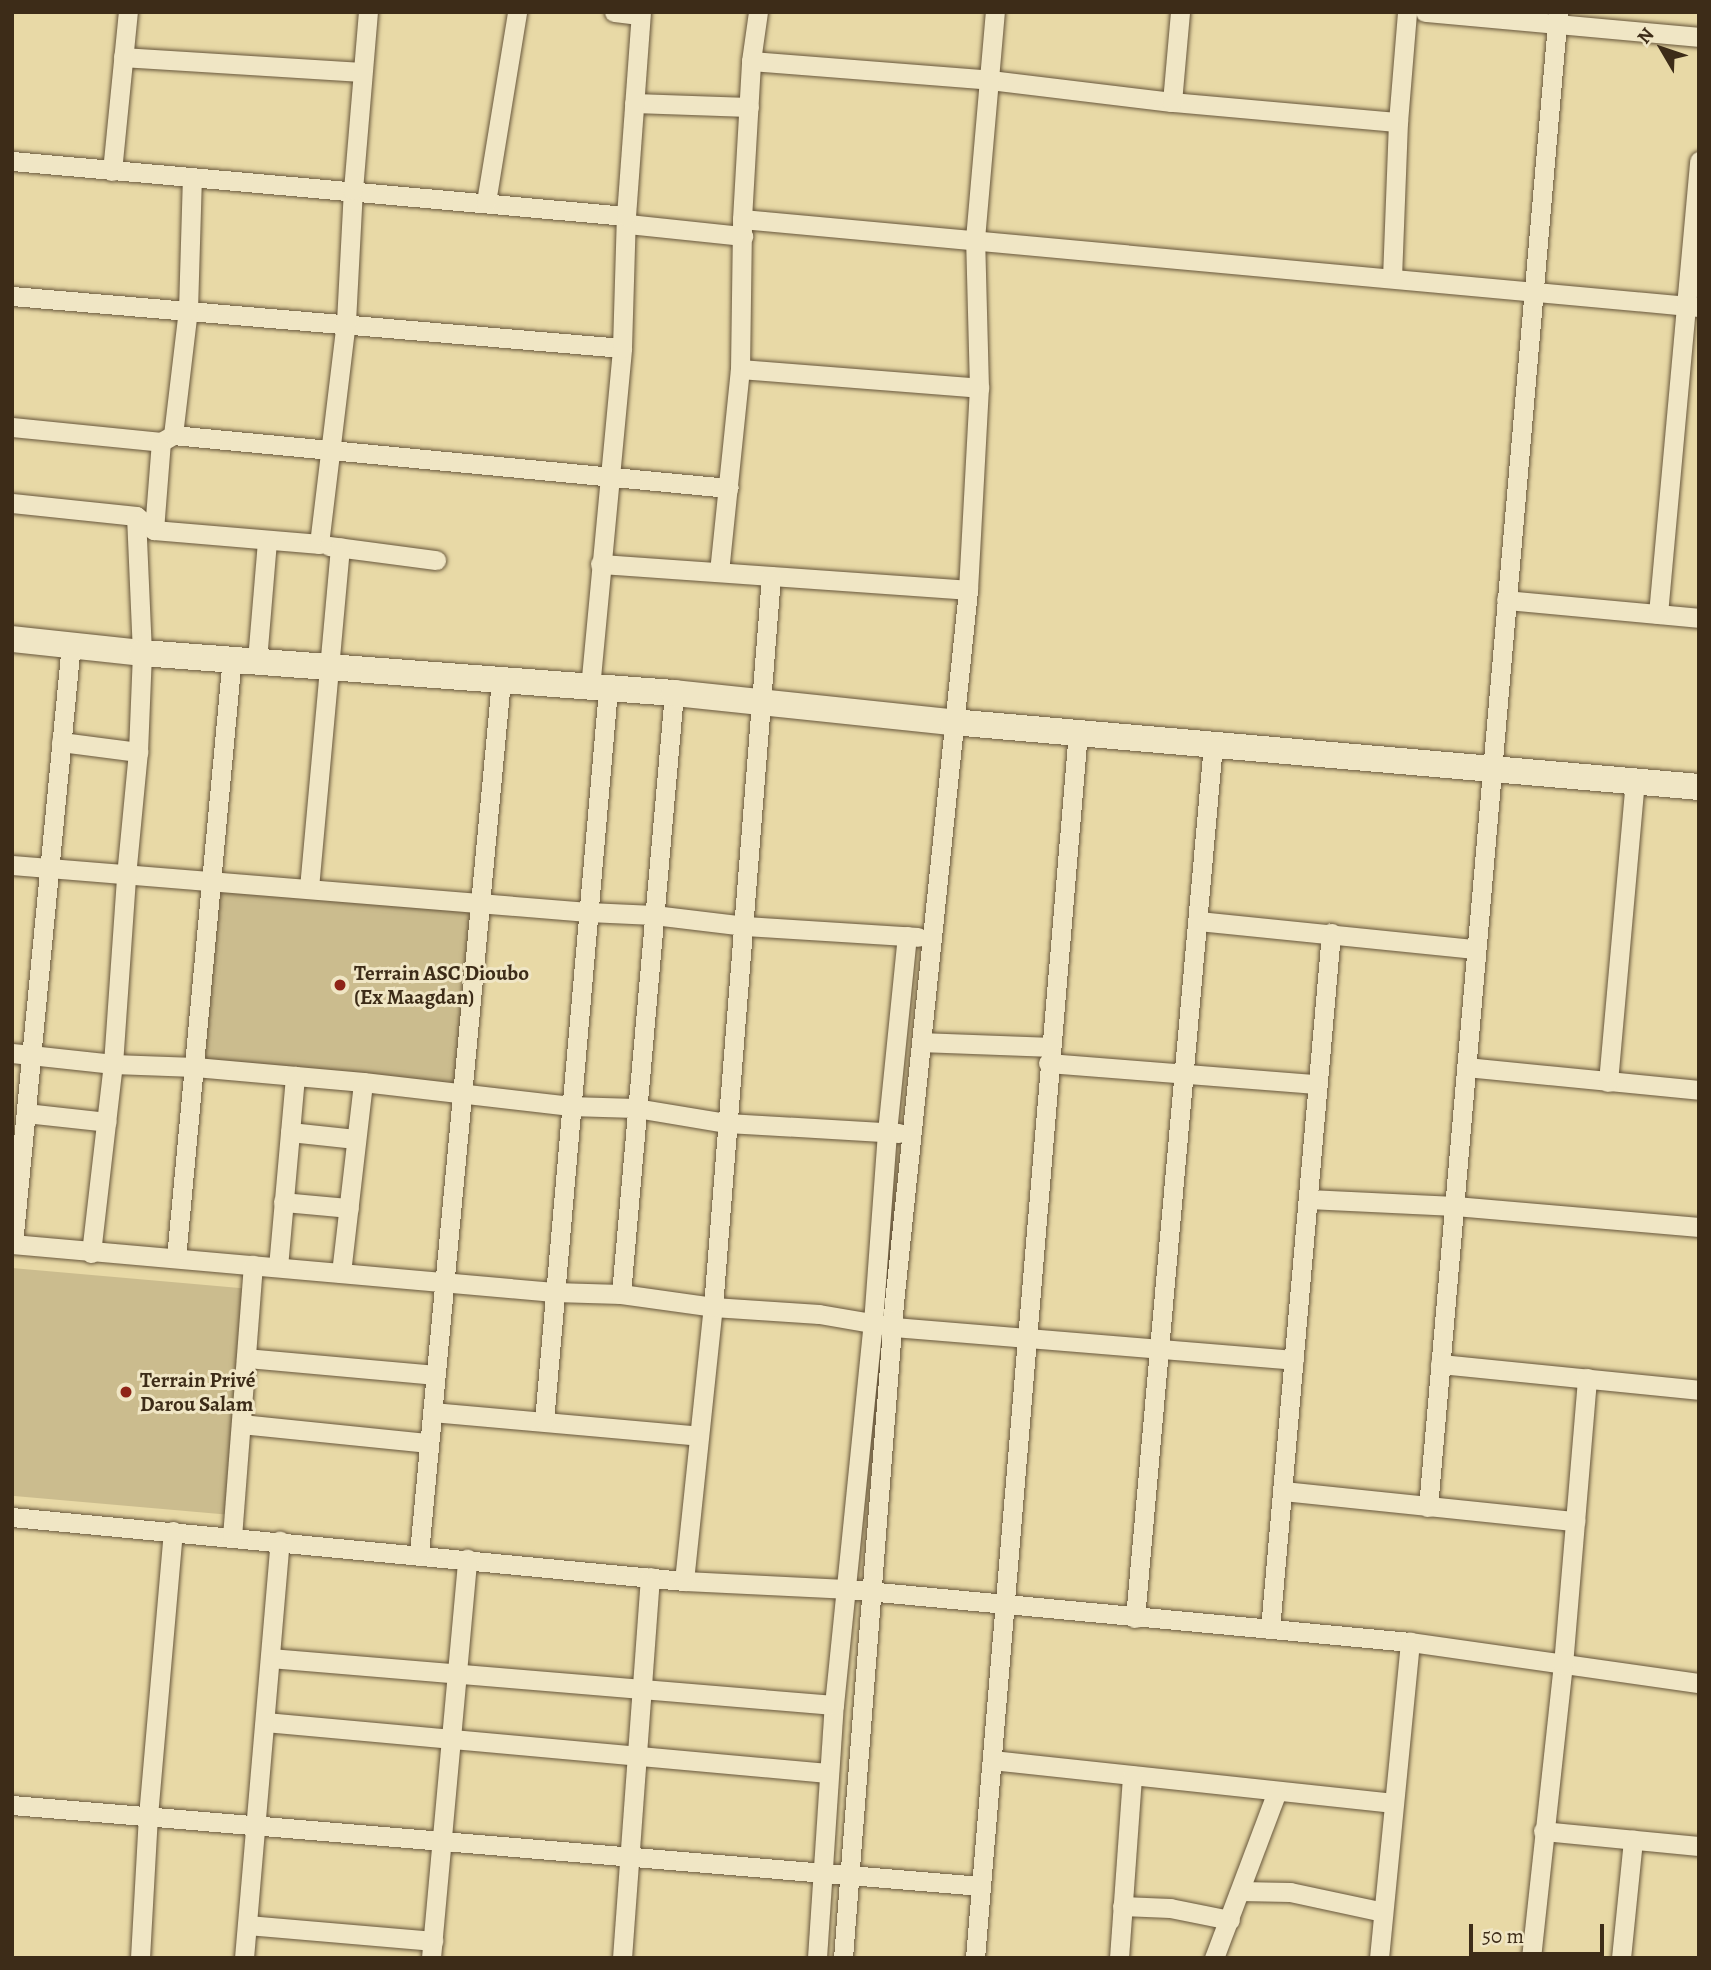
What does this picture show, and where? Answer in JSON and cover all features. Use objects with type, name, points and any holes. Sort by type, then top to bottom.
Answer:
[{"type":"main road","points":[[12,639],[142,653],[245,658],[500,681],[674,693],[952,722],[1699,787]]},
{"type":"street","points":[[112,171],[128,12]]},
{"type":"street","points":[[318,544],[346,322],[352,190],[368,12]]},
{"type":"street","points":[[486,202],[517,12]]},
{"type":"street","points":[[544,1421],[569,1106],[588,912],[599,689],[600,564],[622,348],[627,220],[641,14],[614,12]]},
{"type":"street","points":[[719,572],[740,369],[742,227],[751,61],[758,12]]},
{"type":"street","points":[[843,1958],[894,1327],[952,722],[968,590],[979,388],[975,239],[995,12]]},
{"type":"street","points":[[1171,102],[1180,12]]},
{"type":"street","points":[[1392,278],[1398,122],[1407,12]]},
{"type":"street","points":[[1425,12],[1557,19],[1699,37]]},
{"type":"street","points":[[1428,1507],[1557,19]]},
{"type":"street","points":[[123,57],[361,72]]},
{"type":"street","points":[[751,61],[990,80],[1171,102],[1398,122]]},
{"type":"street","points":[[634,103],[749,107]]},
{"type":"street","points":[[12,161],[486,202],[627,220],[975,239],[1692,306]]},
{"type":"street","points":[[1658,614],[1692,306],[1699,161]]},
{"type":"street","points":[[155,530],[188,310],[192,177]]},
{"type":"street","points":[[12,296],[346,322],[622,348]]},
{"type":"street","points":[[740,369],[979,388]]},
{"type":"street","points":[[12,427],[330,449],[608,479],[728,488]]},
{"type":"street","points":[[12,503],[136,516],[155,530],[267,542],[318,544],[436,560]]},
{"type":"street","points":[[91,1253],[113,1064],[138,752],[142,653],[136,516]]},
{"type":"street","points":[[176,1258],[214,880],[245,658],[267,542]]},
{"type":"street","points":[[309,888],[340,547]]},
{"type":"street","points":[[600,564],[968,590]]},
{"type":"street","points":[[684,1581],[713,1307],[763,704],[771,576]]},
{"type":"street","points":[[1506,600],[1699,618]]},
{"type":"street","points":[[71,645],[47,869],[13,1244],[554,1292],[621,1294],[713,1307],[784,1311],[894,1327],[1294,1360]]},
{"type":"street","points":[[419,1553],[442,1282],[500,681]]},
{"type":"street","points":[[621,1294],[674,693]]},
{"type":"street","points":[[975,1958],[1049,1055],[1079,731]]},
{"type":"street","points":[[61,742],[138,752]]},
{"type":"street","points":[[1135,1618],[1213,744]]},
{"type":"street","points":[[1608,1082],[1635,781]]},
{"type":"street","points":[[12,865],[588,912],[654,915],[745,926],[932,938]]},
{"type":"street","points":[[1198,921],[1476,949]]},
{"type":"street","points":[[1270,1629],[1331,933]]},
{"type":"street","points":[[817,1958],[828,1773],[873,1323],[887,1132],[907,936]]},
{"type":"street","points":[[922,1042],[1049,1055],[1183,1075],[1316,1084]]},
{"type":"street","points":[[12,1053],[113,1064],[195,1067],[363,1082],[569,1106],[636,1108],[727,1123],[914,1133]]},
{"type":"street","points":[[1466,1067],[1699,1090]]},
{"type":"street","points":[[278,1267],[295,1076]]},
{"type":"street","points":[[341,1273],[363,1082]]},
{"type":"street","points":[[26,1112],[107,1122]]},
{"type":"street","points":[[290,1132],[356,1139]]},
{"type":"street","points":[[1308,1199],[1455,1206],[1699,1227]]},
{"type":"street","points":[[283,1202],[349,1208]]},
{"type":"street","points":[[232,1536],[253,1265]]},
{"type":"street","points":[[246,1358],[435,1375]]},
{"type":"street","points":[[1440,1363],[1699,1390]]},
{"type":"street","points":[[1531,1958],[1563,1665],[1587,1378]]},
{"type":"street","points":[[432,1412],[699,1436]]},
{"type":"street","points":[[241,1424],[429,1443]]},
{"type":"street","points":[[1283,1491],[1575,1521]]},
{"type":"street","points":[[12,1517],[419,1553],[684,1581],[846,1588],[872,1593],[1410,1642],[1699,1683]]},
{"type":"street","points":[[140,1958],[148,1816],[173,1531]]},
{"type":"street","points":[[244,1958],[280,1541]]},
{"type":"street","points":[[247,1925],[432,1949],[467,1559]]},
{"type":"street","points":[[622,1958],[650,1577]]},
{"type":"street","points":[[1379,1958],[1410,1642]]},
{"type":"street","points":[[270,1658],[834,1705]]},
{"type":"street","points":[[265,1722],[638,1758],[828,1773]]},
{"type":"street","points":[[992,1760],[1394,1803]]},
{"type":"street","points":[[1118,1958],[1132,1775]]},
{"type":"street","points":[[1214,1958],[1276,1791]]},
{"type":"street","points":[[12,1805],[824,1875],[981,1886]]},
{"type":"street","points":[[1543,1831],[1699,1846]]},
{"type":"street","points":[[1621,1958],[1633,1840]]},
{"type":"street","points":[[1240,1891],[1290,1892],[1383,1912]]},
{"type":"street","points":[[1122,1906],[1170,1908],[1230,1920]]},
{"type":"shaded area","name":"Terrain ASC Dioubo (Ex Maagdan)","points":[[220,887],[475,909],[460,1084],[205,1061]]},
{"type":"shaded area","name":"Terrain Privé Darou Salam","points":[[12,1268],[251,1289],[231,1515],[12,1496]]},
{"type":"place","name":"Terrain ASC Dioubo (Ex Maagdan)","points":[[340,985]]},
{"type":"place","name":"Terrain Privé Darou Salam","points":[[126,1392]]}]
